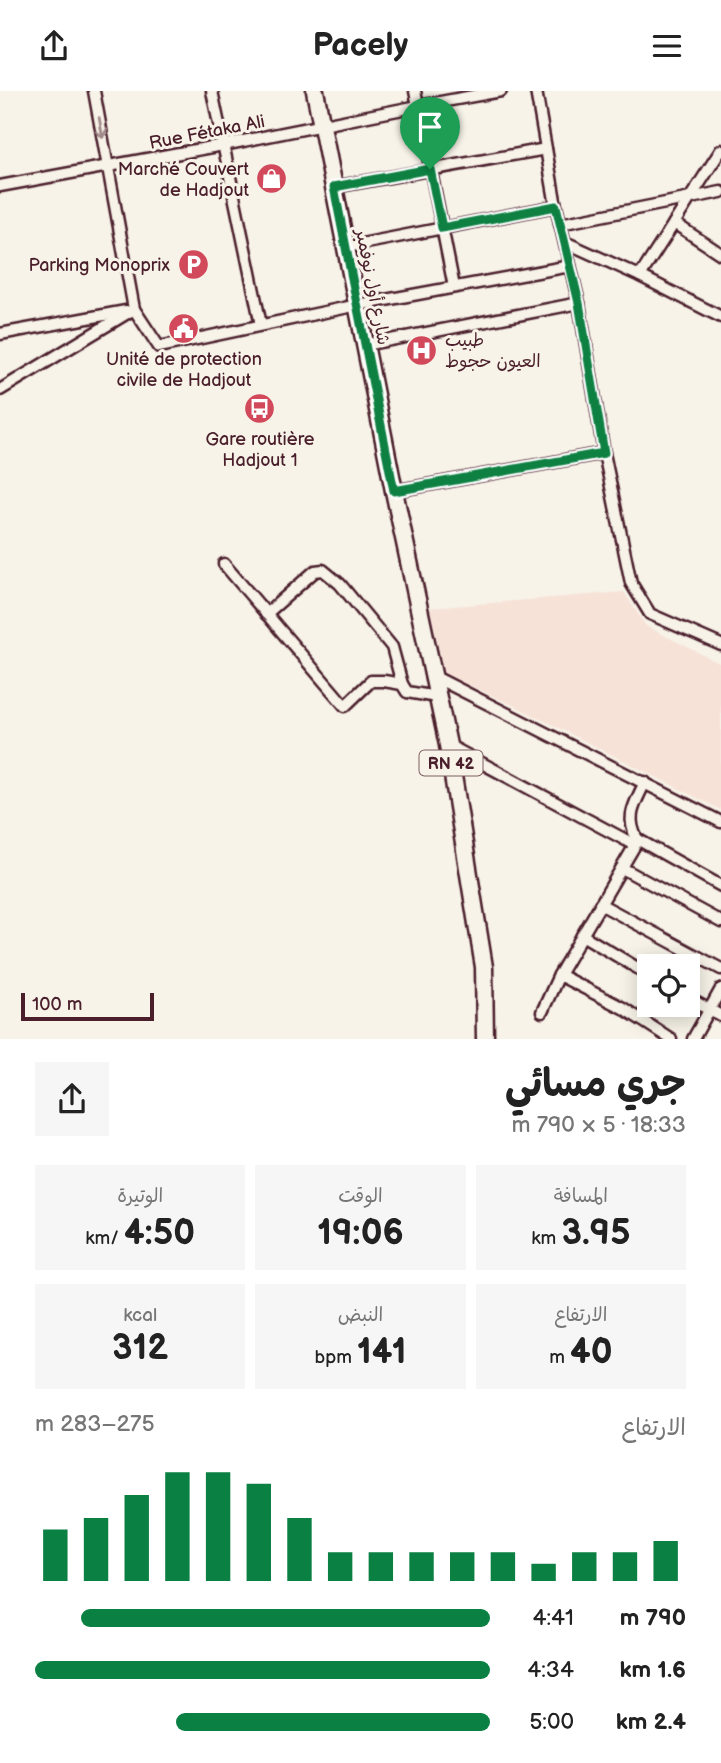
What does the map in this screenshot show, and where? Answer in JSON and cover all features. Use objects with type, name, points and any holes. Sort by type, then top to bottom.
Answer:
[{"type":"main road","name":"شارع أول نوفمبر","points":[[315,91],[394,491]]},
{"type":"main road","name":"RN 42","points":[[394,491],[448,745],[484,967],[485,1038]]},
{"type":"street","points":[[94,91],[134,309],[159,347],[358,305],[570,266]]},
{"type":"street","points":[[212,91],[261,325]]},
{"type":"street","points":[[415,91],[454,287]]},
{"type":"street","name":"Rue Fétaka Ali","points":[[0,186],[501,91]]},
{"type":"street","points":[[536,91],[556,206],[579,303],[604,453],[631,583],[650,614],[721,645]]},
{"type":"street","points":[[334,187],[546,149]]},
{"type":"street","points":[[640,276],[721,150]]},
{"type":"street","points":[[561,225],[721,191]]},
{"type":"street","points":[[345,247],[556,206]]},
{"type":"street","points":[[674,223],[721,254]]},
{"type":"street","points":[[565,242],[721,317]]},
{"type":"street","points":[[365,345],[579,303]]},
{"type":"street","points":[[0,334],[134,309]]},
{"type":"street","points":[[0,390],[134,309]]},
{"type":"street","points":[[394,491],[604,453]]},
{"type":"street","points":[[223,564],[345,706],[371,681],[402,684]]},
{"type":"street","points":[[266,614],[315,571],[323,570],[340,584],[393,647],[402,684],[407,692],[437,697]]},
{"type":"street","points":[[433,676],[721,822]]},
{"type":"street","points":[[448,745],[721,886]]},
{"type":"street","points":[[542,1011],[559,975],[636,842],[631,820],[632,809],[645,782]]},
{"type":"street","points":[[622,868],[721,922]]},
{"type":"street","points":[[600,904],[721,969]]},
{"type":"street","points":[[582,935],[637,968]]},
{"type":"street","points":[[559,975],[623,1008],[671,1038]]},
{"type":"street","points":[[693,1038],[721,989]]},
{"type":"street","points":[[700,1005],[721,1016]]},
{"type":"shaded area","points":[[624,592],[646,626],[721,664],[721,810],[517,707],[444,674],[430,608]]},
{"type":"place","name":"Marché Couvert de Hadjout","points":[[272,179]]},
{"type":"place","name":"Parking Monoprix","points":[[193,265]]},
{"type":"place","name":"Unité de protection civile de Hadjout","points":[[184,328]]},
{"type":"place","name":"طبيب العيون حجوط","points":[[422,350]]},
{"type":"place","name":"Gare routière Hadjout 1","points":[[260,408]]},
{"type":"route","points":[[430,169],[442,228],[556,206],[579,303],[604,453],[394,491],[334,187],[430,169]]}]
